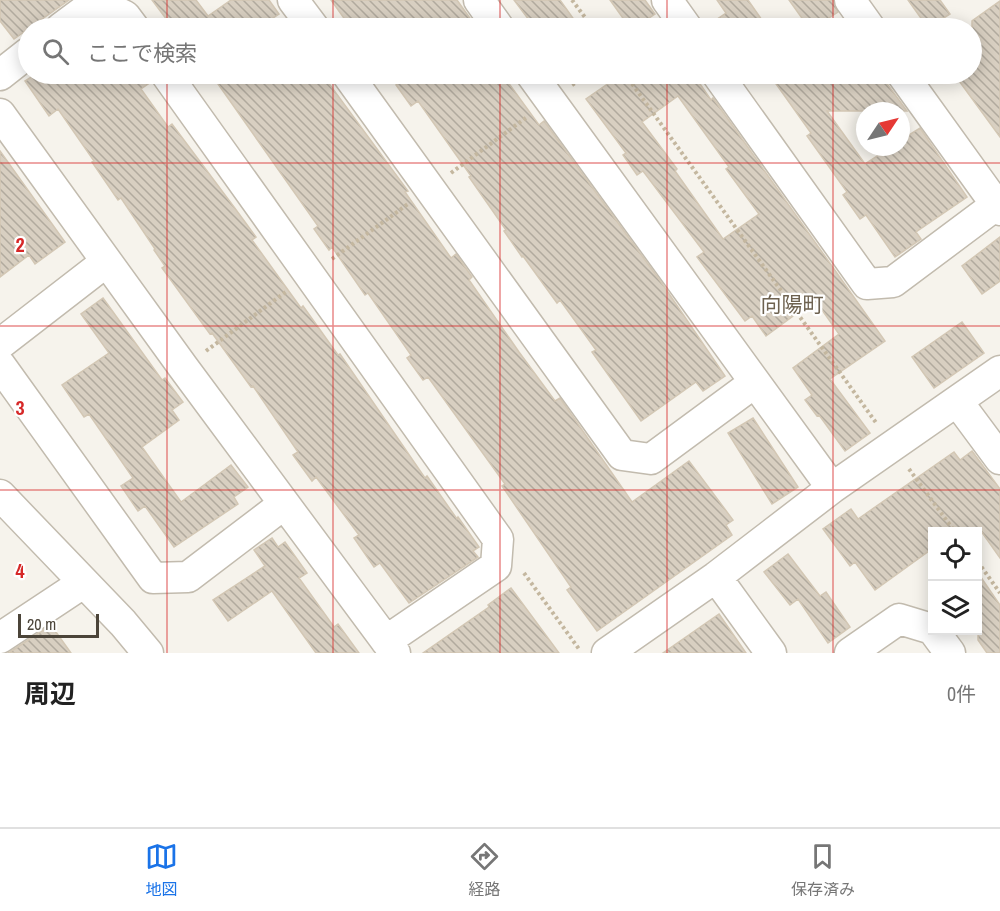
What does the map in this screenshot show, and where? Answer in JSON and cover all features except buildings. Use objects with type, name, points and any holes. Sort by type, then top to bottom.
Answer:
[{"type":"street","points":[[293,0],[306,18]]},
{"type":"street","points":[[479,0],[492,18]]},
{"type":"street","points":[[667,0],[680,18]]},
{"type":"street","points":[[850,0],[863,18]]},
{"type":"street","points":[[74,18],[96,2],[126,18]]},
{"type":"street","points":[[0,75],[18,61]]},
{"type":"street","points":[[0,114],[106,262],[390,647],[496,566],[498,539],[173,84]]},
{"type":"street","points":[[353,84],[622,455],[651,459],[754,383]]},
{"type":"street","points":[[538,84],[832,488]]},
{"type":"street","points":[[724,84],[867,284],[893,282],[998,207],[910,84]]},
{"type":"street","points":[[0,344],[106,262]]},
{"type":"street","points":[[0,365],[153,578],[188,577],[284,504]]},
{"type":"street","points":[[607,653],[716,577],[832,488],[1000,371]]},
{"type":"street","points":[[957,401],[1000,459]]},
{"type":"street","points":[[0,495],[148,653]]},
{"type":"street","points":[[716,577],[771,653]]},
{"type":"street","points":[[0,638],[83,583]]},
{"type":"street","points":[[850,653],[898,618],[928,628]]},
{"type":"street","points":[[937,635],[950,653]]},
{"type":"path","points":[[572,0],[586,18]]},
{"type":"path","points":[[183,367],[574,84]]},
{"type":"path","points":[[632,84],[952,527]]},
{"type":"path","points":[[497,553],[518,565],[582,653]]},
{"type":"path","points":[[982,568],[1000,593]]},
{"type":"district","name":"向陽町","points":[[792,304]]}]
